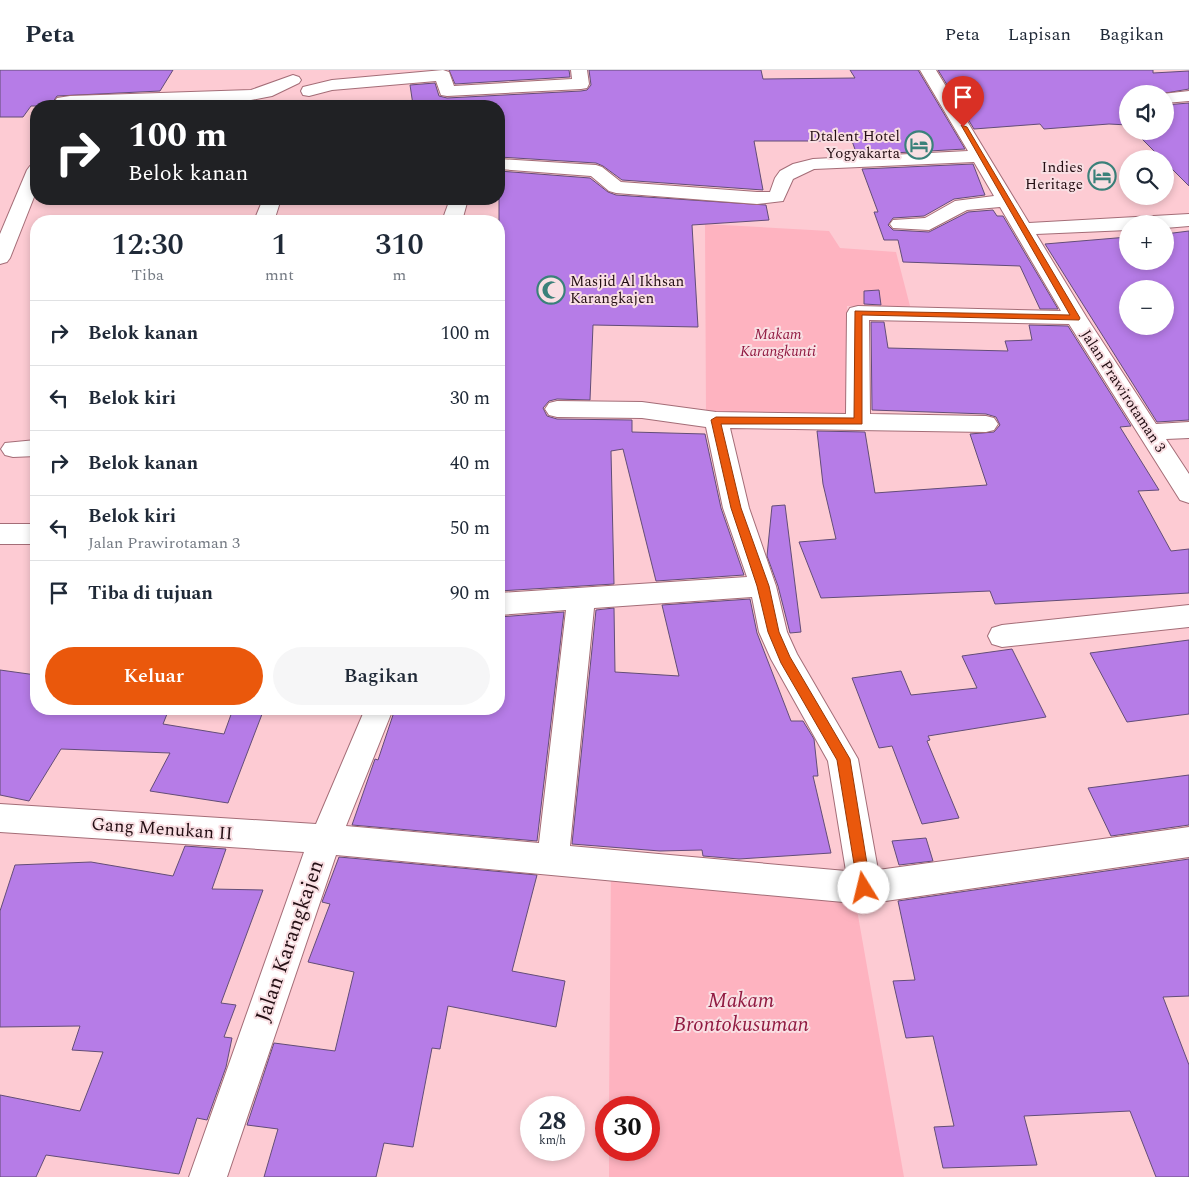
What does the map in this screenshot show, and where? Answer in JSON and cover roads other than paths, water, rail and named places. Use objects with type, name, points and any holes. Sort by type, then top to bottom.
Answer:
[{"type":"street","points":[[447,91],[581,84],[579,70]]},
{"type":"street","name":"Jalan Prawirotaman 3","points":[[928,70],[982,156],[1076,318],[1185,487]]},
{"type":"street","points":[[97,100],[261,94],[287,75],[307,98],[332,85],[443,75],[447,91],[455,100]]},
{"type":"street","points":[[1174,97],[1189,96]]},
{"type":"street","points":[[505,164],[596,171],[616,187],[757,198],[776,197],[780,192],[782,180],[789,174],[812,164],[982,156]]},
{"type":"street","points":[[0,258],[30,185]]},
{"type":"street","points":[[900,224],[929,224],[962,205],[1007,201]]},
{"type":"street","points":[[1174,221],[1189,220]]},
{"type":"street","points":[[1025,229],[1119,224]]},
{"type":"street","points":[[858,422],[858,313],[1076,318]]},
{"type":"street","points":[[557,409],[642,410],[716,420],[986,424]]},
{"type":"street","points":[[716,420],[736,508],[763,586],[773,632],[785,659],[843,759],[864,888]]},
{"type":"street","points":[[1150,432],[1189,430]]},
{"type":"street","points":[[0,534],[30,534]]},
{"type":"street","points":[[505,604],[763,586]]},
{"type":"street","points":[[553,860],[581,598]]},
{"type":"street","points":[[1002,636],[1189,616]]},
{"type":"street","name":"Jalan Karangkajen","points":[[208,1177],[325,839],[377,715]]},
{"type":"street","name":"Gang Menukan II","points":[[0,818],[325,839],[864,888],[1189,842]]},
{"type":"place","name":"Dtalent Hotel Yogyakarta","points":[[919,145]]},
{"type":"place","name":"Indies Heritage","points":[[1102,176]]},
{"type":"place","name":"Masjid Al Ikhsan Karangkajen","points":[[551,290]]},
{"type":"park label","name":"Makam Karangkunti","points":[[778,342]]},
{"type":"park label","name":"Makam Brontokusuman","points":[[741,1013]]}]
